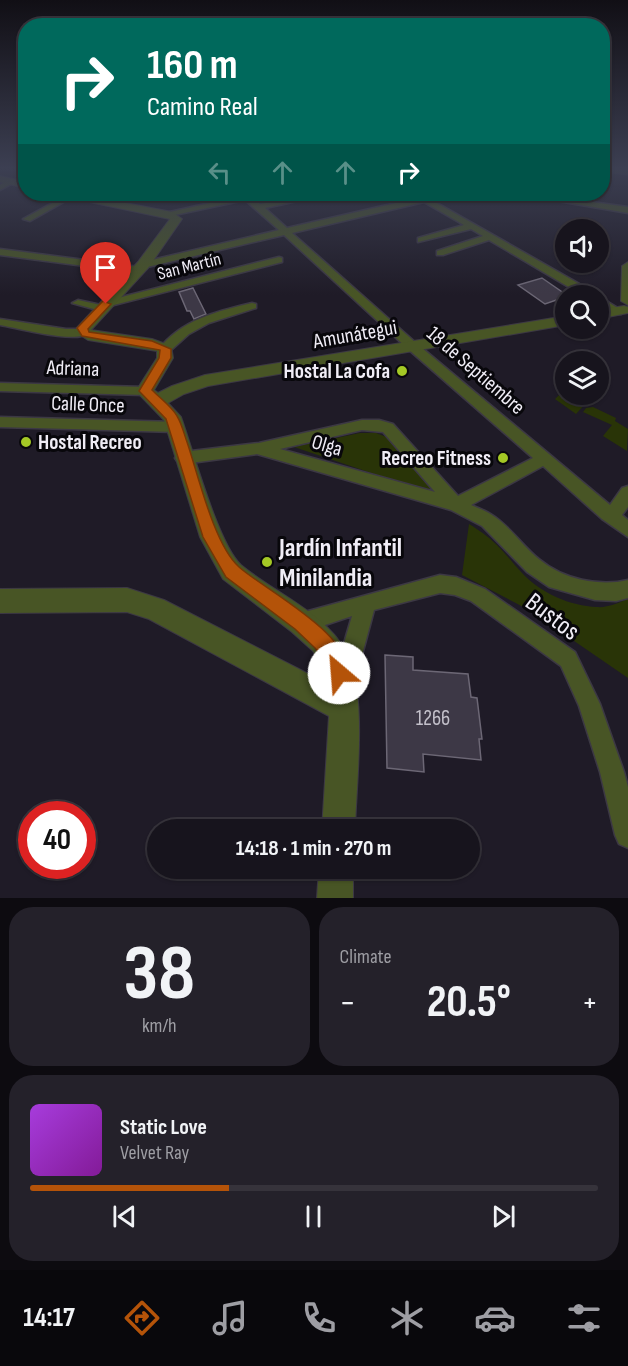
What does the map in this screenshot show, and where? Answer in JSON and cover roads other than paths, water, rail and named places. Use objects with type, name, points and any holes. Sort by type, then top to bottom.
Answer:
[{"type":"street","points":[[27,219],[41,211]]},
{"type":"street","points":[[83,333],[82,328],[141,268],[176,219],[150,211]]},
{"type":"street","points":[[165,214],[178,211]]},
{"type":"street","name":"18 de Septiembre","points":[[262,211],[412,346],[628,530]]},
{"type":"street","points":[[0,252],[141,268],[365,211]]},
{"type":"street","points":[[446,211],[574,285]]},
{"type":"street","points":[[421,240],[472,226]]},
{"type":"street","points":[[440,253],[490,237]]},
{"type":"street","name":"San Martín","points":[[104,306],[279,260]]},
{"type":"street","points":[[624,308],[628,266]]},
{"type":"street","points":[[78,303],[104,306]]},
{"type":"street","points":[[609,303],[624,308]]},
{"type":"street","points":[[252,306],[196,324],[179,333],[165,349],[165,358],[151,397],[166,409],[176,427],[183,458],[211,537],[231,572],[301,623],[321,641],[336,660],[343,697]]},
{"type":"street","points":[[609,312],[624,308]]},
{"type":"street","points":[[0,322],[152,344],[165,349]]},
{"type":"street","name":"Amunátegui","points":[[151,397],[205,381],[555,322]]},
{"type":"street","name":"Adriana","points":[[0,387],[151,397]]},
{"type":"street","name":"Calle Once","points":[[0,422],[176,427]]},
{"type":"street","points":[[257,448],[363,425],[380,425],[388,428],[456,505],[544,459]]},
{"type":"street","name":"Olga","points":[[183,458],[257,448],[456,505],[488,521],[534,566],[556,581],[595,591],[616,592],[628,589]]},
{"type":"street","points":[[608,514],[619,508],[628,494]]},
{"type":"street","name":"Bustos","points":[[301,623],[440,584],[456,586],[478,595],[567,659],[589,704],[612,772],[628,835]]},
{"type":"street","points":[[0,601],[127,600],[155,609],[343,697]]},
{"type":"street","points":[[338,819],[343,697],[366,603]]},
{"type":"street","points":[[335,898],[336,879]]},
{"type":"place","name":"Hostal La Cofa","points":[[402,371]]},
{"type":"place","name":"Hostal Recreo","points":[[26,442]]},
{"type":"place","name":"Recreo Fitness","points":[[503,458]]},
{"type":"place","name":"Jardín Infantil Minilandia","points":[[267,562]]}]
